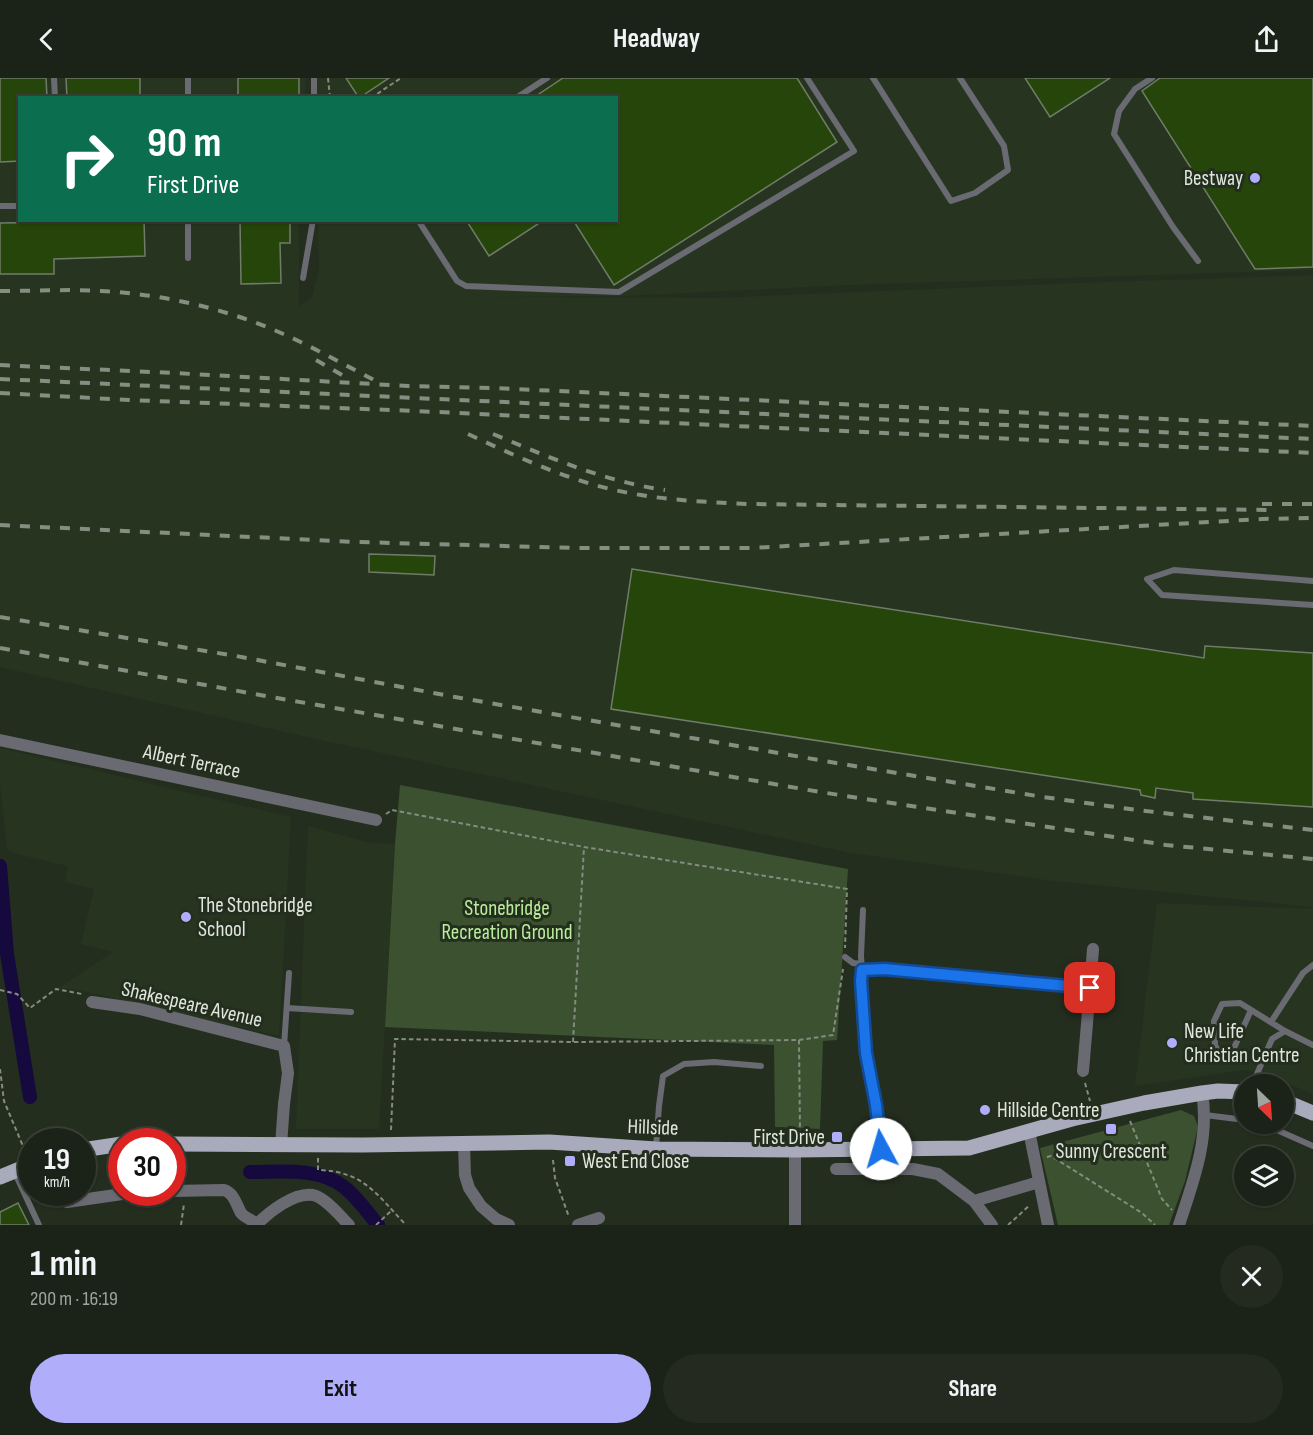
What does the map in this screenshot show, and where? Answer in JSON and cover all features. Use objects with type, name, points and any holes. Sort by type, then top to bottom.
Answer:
[{"type":"main road","name":"Hillside","points":[[186,1144],[363,1146],[549,1142],[656,1149],[969,1148],[1072,1119],[1128,1114],[1202,1093],[1234,1092]]},
{"type":"main road","points":[[1294,1105],[1313,1113]]},
{"type":"street","name":"Albert Terrace","points":[[0,740],[376,820]]},
{"type":"street","points":[[1083,1071],[1093,949]]},
{"type":"street","points":[[881,1149],[876,1105],[866,1053],[862,967],[1090,988]]},
{"type":"street","name":"Shakespeare Avenue","points":[[92,1002],[140,1009],[284,1047]]},
{"type":"street","points":[[281,1145],[288,1073],[284,1047]]},
{"type":"street","points":[[1180,1222],[1202,1146],[1205,1115],[1202,1093]]},
{"type":"street","points":[[1029,1131],[1048,1225]]},
{"type":"street","points":[[464,1143],[465,1175],[469,1188],[481,1206],[496,1219],[509,1225]]},
{"type":"street","points":[[795,1150],[795,1225]]},
{"type":"street","points":[[836,1169],[913,1169],[938,1174],[974,1201],[992,1225]]},
{"type":"street","points":[[974,1201],[1040,1188]]},
{"type":"street","points":[[186,1191],[228,1191],[242,1215],[257,1224],[285,1203],[298,1197],[313,1195],[328,1203],[349,1225]]},
{"type":"street","points":[[578,1223],[599,1218]]},
{"type":"lane","points":[[54,78],[55,96]]},
{"type":"lane","points":[[188,78],[188,96]]},
{"type":"lane","points":[[314,78],[314,96]]},
{"type":"lane","points":[[519,96],[547,78]]},
{"type":"lane","points":[[419,222],[457,281],[466,286],[619,292],[854,151],[807,78]]},
{"type":"lane","points":[[873,78],[951,201],[975,193],[1008,170],[1004,146],[960,78]]},
{"type":"lane","points":[[1152,78],[1135,89],[1119,111],[1114,135],[1173,227],[1198,261]]},
{"type":"lane","points":[[0,206],[18,206]]},
{"type":"lane","points":[[188,222],[188,258]]},
{"type":"lane","points":[[303,278],[314,222]]},
{"type":"lane","points":[[1313,581],[1174,570],[1147,579],[1162,595],[1313,606]]},
{"type":"lane","points":[[845,957],[862,967],[863,910]]},
{"type":"lane","points":[[1271,1022],[1304,973],[1313,965]]},
{"type":"lane","points":[[284,1047],[289,973]]},
{"type":"lane","points":[[1251,1010],[1234,1048],[1226,1056],[1220,1055],[1215,1045],[1214,1021],[1222,1004],[1240,1003],[1285,1031],[1313,1045]]},
{"type":"lane","points":[[286,1008],[351,1012]]},
{"type":"lane","points":[[1257,1074],[1272,1040],[1285,1031]]},
{"type":"lane","points":[[656,1149],[663,1076],[684,1064],[714,1062],[761,1066]]},
{"type":"lane","points":[[1205,1115],[1234,1119]]},
{"type":"lane","points":[[1286,1134],[1313,1146]]},
{"type":"lane","points":[[7,1174],[39,1225]]},
{"type":"path","points":[[328,78],[330,96]]},
{"type":"path","points":[[374,96],[401,78]]},
{"type":"path","points":[[376,820],[392,810],[584,847],[847,889],[845,957],[833,1035],[798,1040],[573,1042],[394,1039],[391,1132]]},
{"type":"path","points":[[573,1042],[584,847]]},
{"type":"path","points":[[0,990],[17,994],[30,1008],[56,988],[90,996],[92,1002]]},
{"type":"path","points":[[798,1040],[800,1131]]},
{"type":"path","points":[[0,1070],[4,1101],[18,1133]]},
{"type":"path","points":[[1083,1071],[1089,1099]]},
{"type":"path","points":[[1128,1114],[1162,1198],[1180,1222]]},
{"type":"path","points":[[1034,1158],[1051,1156],[1142,1213],[1155,1225]]},
{"type":"path","points":[[553,1160],[555,1178],[578,1223]]},
{"type":"path","points":[[318,1162],[318,1170],[339,1171],[365,1183],[406,1225]]},
{"type":"path","points":[[1008,1225],[1040,1188]]},
{"type":"path","points":[[376,1225],[392,1210]]},
{"type":"shaded area","points":[[0,78],[305,78],[305,96],[18,96],[18,222],[299,222],[299,306],[312,297],[319,269],[318,222],[618,222],[618,96],[315,96],[314,78],[1313,78],[1313,270],[849,285],[623,296],[479,297],[716,298],[1313,275],[1313,907],[1046,880],[851,853],[316,739],[0,667]]},
{"type":"shaded area","name":"The Stonebridge School","points":[[0,748],[291,817],[279,1036],[79,990],[59,988],[113,952],[81,944],[94,889],[65,882],[68,866],[13,853],[7,849],[0,785]]},
{"type":"shaded area","points":[[308,826],[371,843],[395,844],[379,1129],[296,1129]]},
{"type":"shaded area","points":[[1157,903],[1313,909],[1313,1094],[1294,1086],[1294,1074],[1263,1074],[1244,1070],[1135,1086]]},
{"type":"green space","name":"Stonebridge Recreation Ground","points":[[400,785],[848,869],[837,1040],[823,1041],[820,1129],[775,1127],[774,1045],[385,1027]]},
{"type":"green space","points":[[1181,1110],[1194,1116],[1198,1127],[1185,1181],[1169,1225],[1058,1225],[1040,1148]]},
{"type":"building","points":[[0,78],[46,78],[47,96],[18,96],[18,161],[0,162]]},
{"type":"building","points":[[66,78],[140,78],[140,96],[67,96]]},
{"type":"building","points":[[238,78],[299,78],[299,96],[238,96]]},
{"type":"building","points":[[346,78],[389,78],[362,96],[358,96]]},
{"type":"building","points":[[563,78],[797,78],[837,142],[614,285],[574,222],[618,222],[618,96],[536,96]]},
{"type":"building","points":[[1025,78],[1110,78],[1050,117]]},
{"type":"building","name":"Bestway","points":[[1160,78],[1313,78],[1313,267],[1255,269],[1142,91]]},
{"type":"building","points":[[144,222],[145,256],[54,259],[54,274],[0,274],[0,223]]},
{"type":"building","points":[[240,222],[290,222],[290,243],[280,243],[281,283],[241,284]]},
{"type":"building","points":[[467,222],[541,222],[489,256]]},
{"type":"building","points":[[369,554],[435,556],[434,575],[369,572]]},
{"type":"building","points":[[632,569],[1204,658],[1205,646],[1313,653],[1313,807],[1193,799],[1193,793],[1156,788],[1155,798],[1141,795],[1140,790],[611,709]]},
{"type":"building","points":[[18,1203],[29,1225],[0,1225],[0,1212]]},
{"type":"waterway","points":[[0,866],[7,954],[30,1097]]},
{"type":"waterway","points":[[250,1172],[286,1171],[323,1176],[344,1187],[353,1195],[378,1225]]},
{"type":"railway","points":[[0,291],[76,290],[122,293],[165,298],[206,307],[281,333],[374,380]]},
{"type":"railway","points":[[316,360],[349,379]]},
{"type":"railway","points":[[0,365],[408,386],[1313,426]]},
{"type":"railway","points":[[0,379],[1313,439]]},
{"type":"railway","points":[[0,393],[1313,453]]},
{"type":"railway","points":[[468,434],[574,479],[618,491],[680,500],[746,504],[1271,510]]},
{"type":"railway","points":[[493,434],[599,475],[665,490]]},
{"type":"railway","points":[[1262,504],[1313,504]]},
{"type":"railway","points":[[0,525],[357,542],[578,548],[752,548],[1313,518]]},
{"type":"railway","points":[[0,617],[1043,797],[1313,830]]},
{"type":"railway","points":[[0,648],[820,792],[1166,845],[1313,859]]},
{"type":"place","name":"Bestway","points":[[1255,178]]},
{"type":"place","name":"The Stonebridge School","points":[[186,917]]},
{"type":"place","name":"New Life Christian Centre","points":[[1172,1043]]},
{"type":"place","name":"Hillside Centre","points":[[985,1110]]},
{"type":"place","name":"Sunny Crescent","points":[[1111,1129]]},
{"type":"place","name":"First Drive","points":[[837,1137]]},
{"type":"place","name":"West End Close","points":[[570,1161]]},
{"type":"route","points":[[881,1149],[876,1105],[866,1053],[862,970],[884,969],[1090,988]]}]
